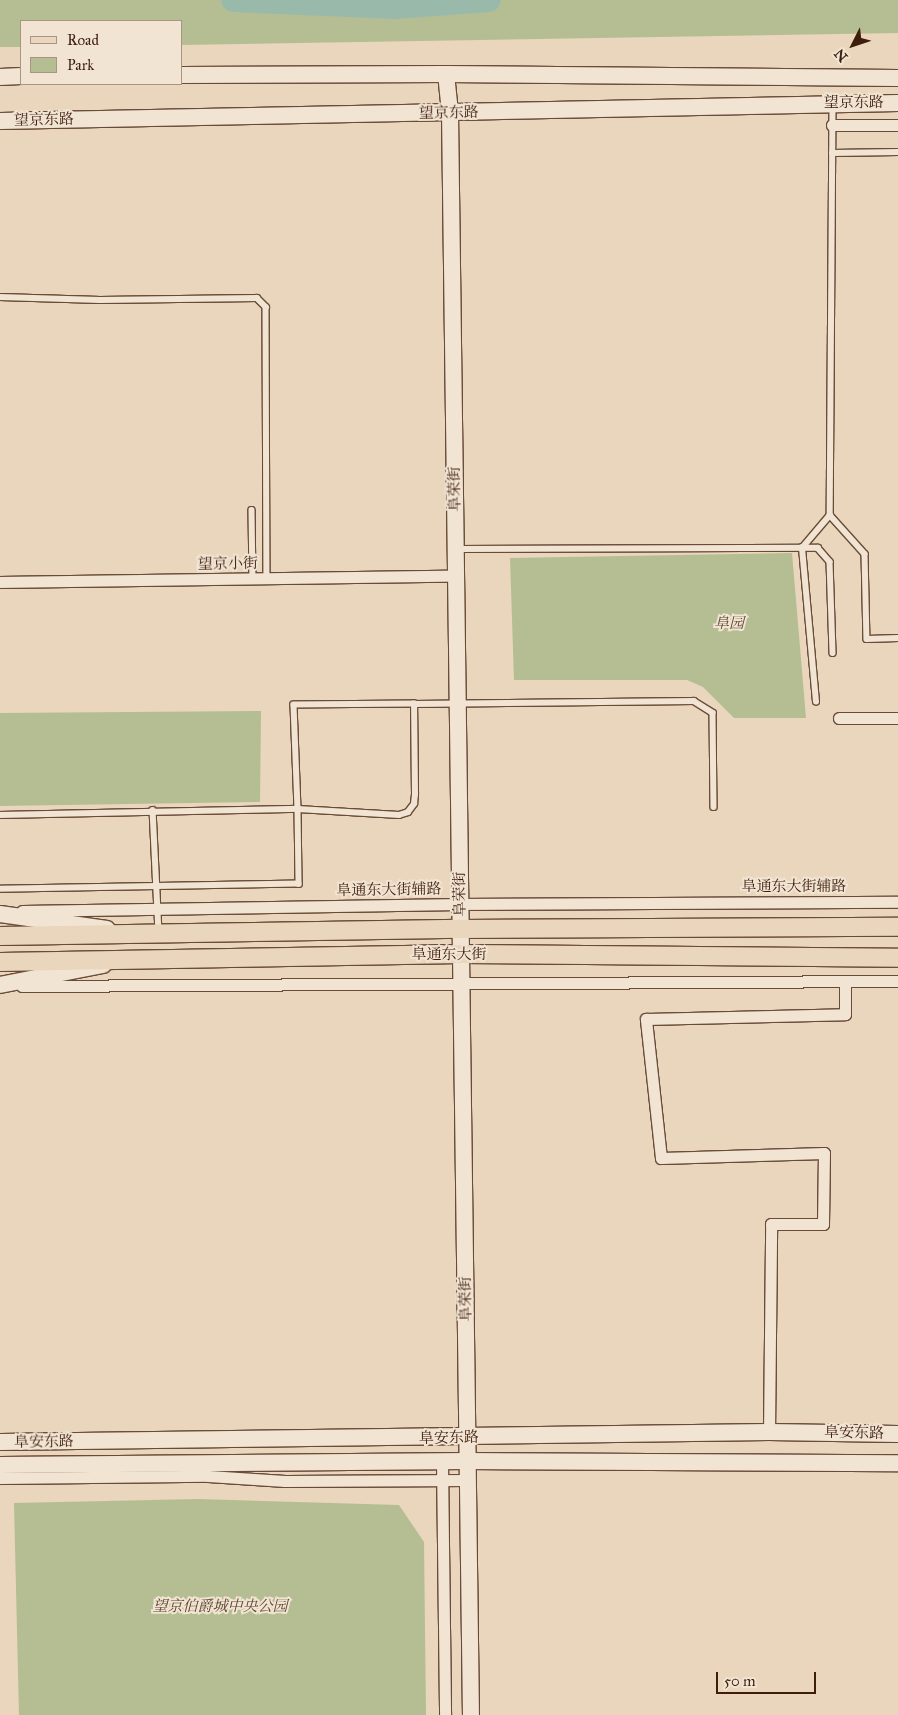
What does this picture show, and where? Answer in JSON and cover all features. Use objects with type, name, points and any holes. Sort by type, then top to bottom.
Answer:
[{"type":"main road","name":"阜通东大街","points":[[0,936],[461,929],[898,927]]},
{"type":"main road","name":"阜通东大街","points":[[0,962],[143,958],[461,954],[898,958]]},
{"type":"street","name":"望京东路","points":[[182,76],[446,74],[898,78]]},
{"type":"street","name":"阜荣街","points":[[446,74],[450,113],[471,1715]]},
{"type":"street","points":[[0,77],[20,76]]},
{"type":"street","name":"望京东路","points":[[0,121],[450,113],[833,102],[898,103]]},
{"type":"street","points":[[832,125],[898,125]]},
{"type":"street","name":"望京小街","points":[[0,582],[456,576]]},
{"type":"street","points":[[839,718],[898,718]]},
{"type":"street","name":"阜通东大街辅路","points":[[0,913],[460,904],[898,902]]},
{"type":"street","points":[[0,913],[139,933]]},
{"type":"street","points":[[0,986],[143,958]]},
{"type":"street","points":[[770,1432],[771,1224],[823,1224],[824,1153],[660,1158],[646,1018],[845,1014],[845,981]]},
{"type":"street","points":[[0,986],[898,981]]},
{"type":"street","name":"阜安东路","points":[[0,1442],[468,1438],[770,1432],[898,1434]]},
{"type":"street","name":"阜安东路","points":[[0,1465],[467,1461],[898,1463]]},
{"type":"street","points":[[442,1462],[445,1715]]},
{"type":"street","points":[[0,1478],[208,1476],[285,1481],[468,1480]]},
{"type":"lane","points":[[816,702],[802,548],[830,515],[833,102]]},
{"type":"lane","points":[[832,153],[898,152]]},
{"type":"lane","points":[[0,297],[100,300],[257,298],[266,307],[267,579]]},
{"type":"lane","points":[[247,579],[252,510]]},
{"type":"lane","points":[[830,515],[865,554],[867,639],[898,638]]},
{"type":"lane","points":[[456,549],[818,548],[830,562],[833,653]]},
{"type":"lane","points":[[0,889],[299,884],[294,705],[414,704],[458,706],[694,701],[713,713],[714,807]]},
{"type":"lane","points":[[0,815],[152,810],[298,809],[399,815],[408,812],[414,804],[414,704]]},
{"type":"lane","points":[[152,810],[159,933]]},
{"type":"green space","points":[[0,0],[898,0],[898,33],[182,45],[182,20],[20,20],[20,47],[0,47]]},
{"type":"green space","name":"阜园","points":[[792,553],[806,718],[734,718],[703,687],[687,680],[514,680],[510,558]]},
{"type":"green space","points":[[261,711],[260,802],[0,806],[0,713]]},
{"type":"green space","name":"望京伯爵城中央公园","points":[[198,1499],[399,1505],[424,1542],[426,1715],[19,1715],[14,1503]]},
{"type":"waterway","points":[[233,0],[395,7],[489,0]]}]
